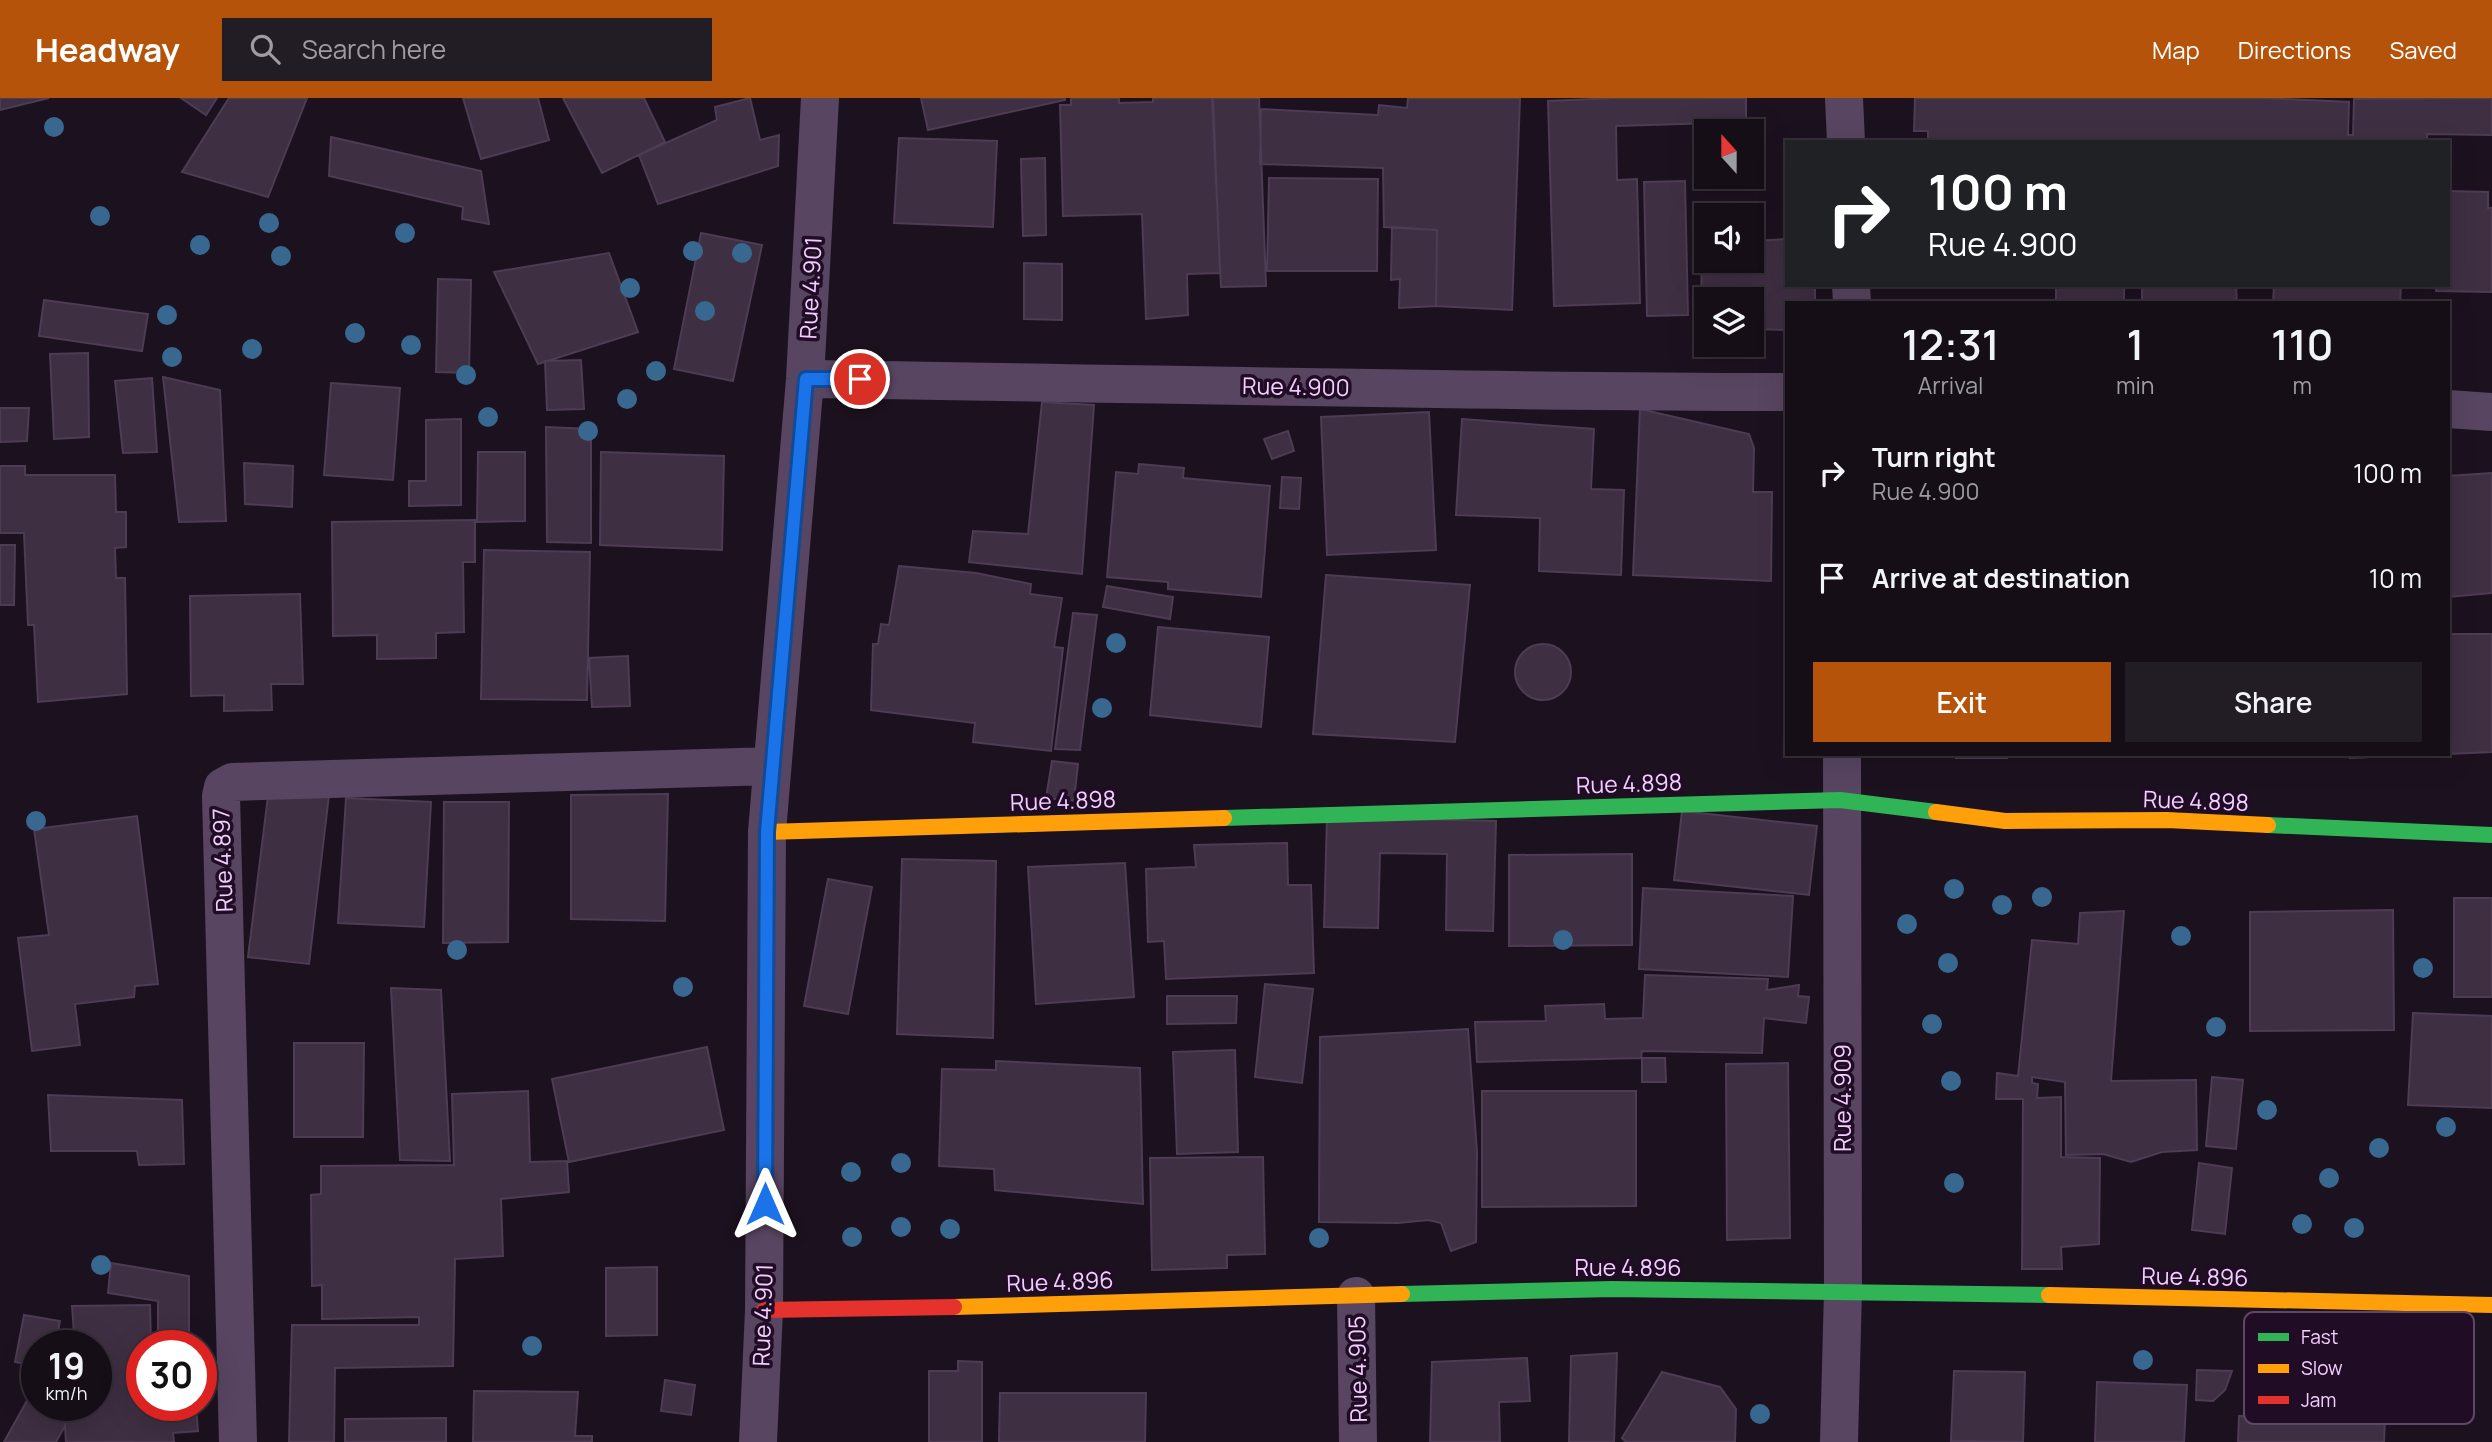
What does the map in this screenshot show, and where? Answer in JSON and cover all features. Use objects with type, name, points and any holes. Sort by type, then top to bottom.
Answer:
[{"type":"street","name":"Rue 4.901","points":[[758,1442],[764,1310],[767,832],[806,379],[820,98]]},
{"type":"street","points":[[1844,98],[1846,140]]},
{"type":"street","name":"Rue 4.900","points":[[806,379],[1212,384],[1523,392],[1785,392]]},
{"type":"street","points":[[2450,409],[2492,412]]},
{"type":"street","name":"Rue 4.909","points":[[1839,1442],[1843,1290],[1842,756]]},
{"type":"street","name":"Rue 4.897","points":[[238,1442],[220,796],[223,787],[232,782],[772,766]]},
{"type":"street","name":"Rue 4.898","points":[[767,832],[1840,800],[2005,821],[2167,820],[2492,835]]},
{"type":"street","name":"Rue 4.896","points":[[764,1310],[1074,1305],[1612,1289],[1843,1290],[2492,1305]]},
{"type":"street","name":"Rue 4.905","points":[[1356,1296],[1358,1442]]},
{"type":"building","points":[[0,98],[49,98],[0,110]]},
{"type":"building","points":[[181,98],[217,98],[206,115]]},
{"type":"building","points":[[229,98],[307,98],[268,197],[182,172]]},
{"type":"building","points":[[463,98],[538,98],[549,140],[481,159]]},
{"type":"building","points":[[563,98],[644,98],[665,142],[602,173]]},
{"type":"building","points":[[750,98],[760,140],[779,135],[778,166],[658,204],[639,155],[717,120],[715,107]]},
{"type":"building","points":[[921,98],[1065,98],[1065,100],[928,130]]},
{"type":"building","points":[[1071,98],[1119,98],[1119,103],[1153,102],[1153,98],[1213,98],[1220,273],[1187,274],[1188,315],[1146,319],[1142,214],[1063,216],[1060,105],[1071,105]]},
{"type":"building","points":[[1212,98],[1259,98],[1266,286],[1221,287]]},
{"type":"building","points":[[1408,98],[1520,98],[1512,310],[1436,306],[1437,230],[1384,227],[1383,168],[1260,164],[1261,109],[1378,115],[1379,105],[1407,108]]},
{"type":"building","points":[[1746,98],[1746,119],[1694,119],[1694,124],[1616,126],[1617,180],[1637,179],[1640,303],[1554,306],[1548,101]]},
{"type":"building","points":[[1915,98],[2262,98],[2349,102],[2348,135],[2353,135],[2354,99],[2492,98],[2492,135],[2427,134],[2427,140],[1928,140],[1928,131],[1914,131]]},
{"type":"building","points":[[331,137],[481,171],[489,224],[462,219],[463,207],[329,176]]},
{"type":"building","points":[[899,138],[997,141],[993,227],[894,223]]},
{"type":"building","points":[[1045,158],[1046,235],[1023,236],[1021,159]]},
{"type":"building","points":[[1269,178],[1378,179],[1377,271],[1267,271]]},
{"type":"building","points":[[1685,181],[1688,315],[1647,316],[1644,182]]},
{"type":"building","points":[[2450,191],[2488,192],[2488,208],[2492,208],[2492,292],[2436,291],[2436,287],[2450,287]]},
{"type":"building","points":[[1392,227],[1437,230],[1436,306],[1399,308],[1400,279],[1391,280]]},
{"type":"building","points":[[701,233],[762,245],[733,381],[674,369]]},
{"type":"building","points":[[1785,239],[1785,287],[1815,287],[1815,301],[1785,301],[1785,330],[1764,329],[1764,287],[1701,287],[1702,273],[1764,273],[1764,240]]},
{"type":"building","points":[[609,253],[638,332],[538,364],[494,272]]},
{"type":"building","points":[[1024,263],[1062,264],[1062,320],[1024,319]]},
{"type":"building","points":[[438,279],[471,280],[469,373],[436,372]]},
{"type":"building","points":[[2056,287],[2124,287],[2124,301],[2056,301]]},
{"type":"building","points":[[2142,287],[2236,287],[2237,301],[2142,301]]},
{"type":"building","points":[[2274,287],[2401,287],[2400,301],[2273,301]]},
{"type":"building","points":[[44,300],[148,314],[142,351],[39,336]]},
{"type":"building","points":[[88,353],[89,437],[54,439],[50,354]]},
{"type":"building","points":[[581,360],[584,409],[547,410],[545,361]]},
{"type":"building","points":[[163,377],[220,390],[226,521],[179,522]]},
{"type":"building","points":[[152,378],[157,452],[123,453],[115,381]]},
{"type":"building","points":[[331,383],[400,388],[393,480],[324,475]]},
{"type":"building","points":[[1042,402],[1094,405],[1082,574],[969,562],[973,531],[1028,534]]},
{"type":"building","points":[[0,408],[29,408],[27,441],[0,442]]},
{"type":"building","points":[[1640,409],[1749,434],[1754,448],[1753,492],[1772,492],[1771,581],[1633,575]]},
{"type":"building","points":[[1429,412],[1436,550],[1327,555],[1321,417]]},
{"type":"building","points":[[461,419],[461,505],[409,506],[409,481],[426,481],[426,420]]},
{"type":"building","points":[[1462,419],[1594,429],[1591,489],[1624,490],[1621,575],[1539,571],[1540,518],[1456,515]]},
{"type":"building","points":[[546,427],[591,429],[591,543],[547,542]]},
{"type":"building","points":[[1288,431],[1294,451],[1272,459],[1264,439]]},
{"type":"building","points":[[478,452],[525,452],[525,521],[477,522]]},
{"type":"building","points":[[601,452],[724,456],[722,550],[600,545]]},
{"type":"building","points":[[244,463],[293,466],[292,507],[245,504]]},
{"type":"building","points":[[1139,464],[1184,468],[1183,478],[1270,486],[1261,597],[1168,589],[1168,582],[1107,577],[1116,472],[1138,474]]},
{"type":"building","points":[[0,466],[25,466],[25,475],[115,475],[116,512],[126,512],[126,547],[115,548],[116,578],[125,578],[127,694],[38,702],[34,625],[28,625],[24,533],[0,533]]},
{"type":"building","points":[[2492,473],[2492,593],[2450,597],[2450,476]]},
{"type":"building","points":[[1282,477],[1301,478],[1299,509],[1280,508]]},
{"type":"building","points":[[475,520],[475,562],[463,562],[464,632],[436,633],[436,658],[377,659],[377,635],[333,636],[332,522]]},
{"type":"building","points":[[0,545],[15,545],[14,605],[0,605]]},
{"type":"building","points":[[484,550],[590,552],[587,700],[481,699]]},
{"type":"building","points":[[899,566],[976,573],[1031,584],[1030,594],[1062,598],[1054,647],[1063,648],[1051,751],[973,742],[975,723],[871,710],[873,644],[878,644],[881,624],[889,625]]},
{"type":"building","points":[[1326,575],[1470,585],[1455,742],[1313,734]]},
{"type":"building","points":[[1107,586],[1173,597],[1170,619],[1103,607]]},
{"type":"building","points":[[300,594],[303,684],[271,684],[272,710],[224,711],[224,695],[191,696],[190,596]]},
{"type":"building","points":[[1073,613],[1097,615],[1080,750],[1055,749]]},
{"type":"building","points":[[1158,627],[1269,637],[1261,727],[1150,715]]},
{"type":"building","points":[[2450,634],[2492,634],[2492,752],[2450,754]]},
{"type":"building","points":[[1537,644],[1549,644],[1559,648],[1567,656],[1571,672],[1567,688],[1559,696],[1549,700],[1537,700],[1527,696],[1519,688],[1515,678],[1515,666],[1519,656],[1527,648]]},
{"type":"building","points":[[628,656],[630,706],[592,707],[589,658]]},
{"type":"building","points":[[1956,756],[2007,756],[2007,758]]},
{"type":"building","points":[[2350,756],[2394,756],[2350,758]]},
{"type":"building","points":[[1052,761],[1078,764],[1074,801],[1046,798]]},
{"type":"building","points":[[269,788],[329,795],[309,964],[248,957]]},
{"type":"building","points":[[668,794],[665,921],[571,919],[571,795]]},
{"type":"building","points":[[346,798],[431,802],[424,927],[338,923]]},
{"type":"building","points":[[444,802],[509,802],[508,942],[443,943]]},
{"type":"building","points":[[1682,811],[1817,826],[1809,895],[1674,880]]},
{"type":"building","points":[[137,816],[158,984],[135,986],[134,997],[75,1004],[80,1045],[32,1051],[18,938],[49,935],[34,829]]},
{"type":"building","points":[[1327,817],[1496,821],[1493,931],[1446,930],[1447,854],[1380,853],[1378,928],[1324,927]]},
{"type":"building","points":[[1287,843],[1288,885],[1311,885],[1314,973],[1166,979],[1164,941],[1148,942],[1146,869],[1196,867],[1194,845]]},
{"type":"building","points":[[1632,854],[1632,945],[1509,946],[1509,855]]},
{"type":"building","points":[[902,859],[996,861],[993,1038],[897,1034]]},
{"type":"building","points":[[1125,863],[1134,997],[1036,1004],[1028,867]]},
{"type":"building","points":[[828,879],[872,887],[848,1014],[804,1006]]},
{"type":"building","points":[[1643,888],[1793,896],[1788,977],[1639,969]]},
{"type":"building","points":[[2454,898],[2492,898],[2492,997],[2454,997]]},
{"type":"building","points":[[2393,910],[2394,1030],[2250,1031],[2250,912]]},
{"type":"building","points":[[2124,911],[2111,1081],[2196,1080],[2197,1150],[2162,1152],[2131,1162],[2103,1154],[2066,1155],[2065,1082],[2032,1077],[2032,1083],[2038,1084],[2037,1098],[2061,1097],[2061,1157],[2100,1158],[2099,1244],[2061,1247],[2062,1269],[2022,1269],[2023,1099],[1996,1099],[1997,1073],[2018,1076],[2032,940],[2078,944],[2080,913]]},
{"type":"building","points":[[1645,975],[1768,979],[1767,990],[1799,985],[1798,996],[1809,997],[1806,1023],[1764,1018],[1762,1053],[1642,1051],[1641,1058],[1477,1062],[1475,1022],[1546,1021],[1545,1006],[1604,1004],[1605,1019],[1643,1018]]},
{"type":"building","points":[[1265,984],[1313,989],[1302,1083],[1255,1077]]},
{"type":"building","points":[[391,988],[441,990],[450,1161],[400,1160]]},
{"type":"building","points":[[1167,996],[1237,996],[1236,1023],[1167,1024]]},
{"type":"building","points":[[2413,1013],[2492,1016],[2492,1108],[2408,1105]]},
{"type":"building","points":[[1468,1029],[1477,1152],[1476,1242],[1451,1251],[1441,1223],[1428,1220],[1398,1223],[1319,1222],[1320,1037]]},
{"type":"building","points":[[294,1043],[364,1043],[363,1137],[294,1137]]},
{"type":"building","points":[[707,1047],[724,1130],[569,1162],[552,1079]]},
{"type":"building","points":[[1235,1050],[1238,1152],[1177,1154],[1173,1052]]},
{"type":"building","points":[[1642,1058],[1665,1058],[1666,1082],[1642,1082]]},
{"type":"building","points":[[996,1061],[1140,1068],[1143,1204],[995,1190],[994,1169],[939,1166],[942,1069],[996,1070]]},
{"type":"building","points":[[1788,1063],[1790,1238],[1727,1240],[1726,1064]]},
{"type":"building","points":[[2212,1077],[2243,1080],[2236,1149],[2206,1146]]},
{"type":"building","points":[[528,1091],[530,1162],[567,1161],[569,1192],[501,1199],[503,1256],[455,1259],[453,1366],[335,1368],[334,1442],[289,1442],[292,1325],[419,1325],[419,1317],[322,1319],[322,1285],[312,1286],[311,1195],[321,1194],[321,1166],[454,1165],[452,1094]]},
{"type":"building","points":[[1482,1091],[1636,1091],[1636,1206],[1482,1207]]},
{"type":"building","points":[[48,1095],[182,1100],[184,1164],[139,1165],[137,1151],[51,1151]]},
{"type":"building","points":[[1263,1157],[1265,1254],[1227,1255],[1227,1268],[1152,1270],[1150,1158]]},
{"type":"building","points":[[2199,1163],[2232,1168],[2225,1234],[2192,1230]]},
{"type":"building","points":[[111,1263],[189,1276],[189,1330],[158,1330],[158,1301],[108,1293]]},
{"type":"building","points":[[657,1267],[657,1335],[606,1336],[606,1268]]},
{"type":"building","points":[[150,1305],[151,1330],[126,1330],[126,1421],[197,1421],[198,1431],[173,1433],[174,1442],[66,1442],[65,1426],[56,1442],[4,1442],[21,1411],[21,1421],[112,1421],[112,1330],[74,1330],[72,1306]]},
{"type":"building","points":[[24,1315],[60,1321],[58,1330],[21,1330]]},
{"type":"building","points":[[21,1331],[21,1363],[15,1362]]},
{"type":"building","points":[[1617,1353],[1614,1442],[1569,1442],[1571,1356]]},
{"type":"building","points":[[1527,1358],[1530,1401],[1499,1402],[1500,1442],[1430,1442],[1432,1362]]},
{"type":"building","points":[[958,1361],[982,1362],[982,1442],[929,1442],[929,1371],[958,1371]]},
{"type":"building","points":[[2197,1370],[2232,1371],[2225,1390],[2213,1401],[2196,1400]]},
{"type":"building","points":[[1954,1371],[2025,1372],[2023,1442],[1951,1441]]},
{"type":"building","points":[[1662,1372],[1720,1387],[1736,1409],[1735,1442],[1626,1442],[1622,1438]]},
{"type":"building","points":[[665,1380],[695,1385],[691,1415],[661,1411]]},
{"type":"building","points":[[2097,1382],[2187,1385],[2184,1442],[2095,1442]]},
{"type":"building","points":[[474,1391],[578,1392],[575,1436],[592,1436],[592,1442],[473,1442]]},
{"type":"building","points":[[1000,1393],[1146,1393],[1145,1442],[999,1442]]},
{"type":"building","points":[[2239,1416],[2244,1416],[2244,1424],[2385,1424],[2384,1442],[2238,1442]]},
{"type":"building","points":[[446,1418],[446,1442],[345,1442],[345,1419]]},
{"type":"traffic: fast","points":[[1224,818],[1840,800],[1936,812]]},
{"type":"traffic: fast","points":[[2268,825],[2492,835]]},
{"type":"traffic: fast","points":[[1402,1294],[1612,1289],[2049,1295]]},
{"type":"traffic: slow","points":[[1936,812],[2005,821],[2167,820],[2268,825]]},
{"type":"traffic: slow","points":[[767,832],[1224,818]]},
{"type":"traffic: slow","points":[[954,1307],[1402,1294]]},
{"type":"traffic: slow","points":[[2049,1295],[2492,1305]]},
{"type":"traffic: jam","points":[[764,1310],[954,1307]]},
{"type":"route","points":[[765,1204],[767,832],[806,379],[860,379]]}]
